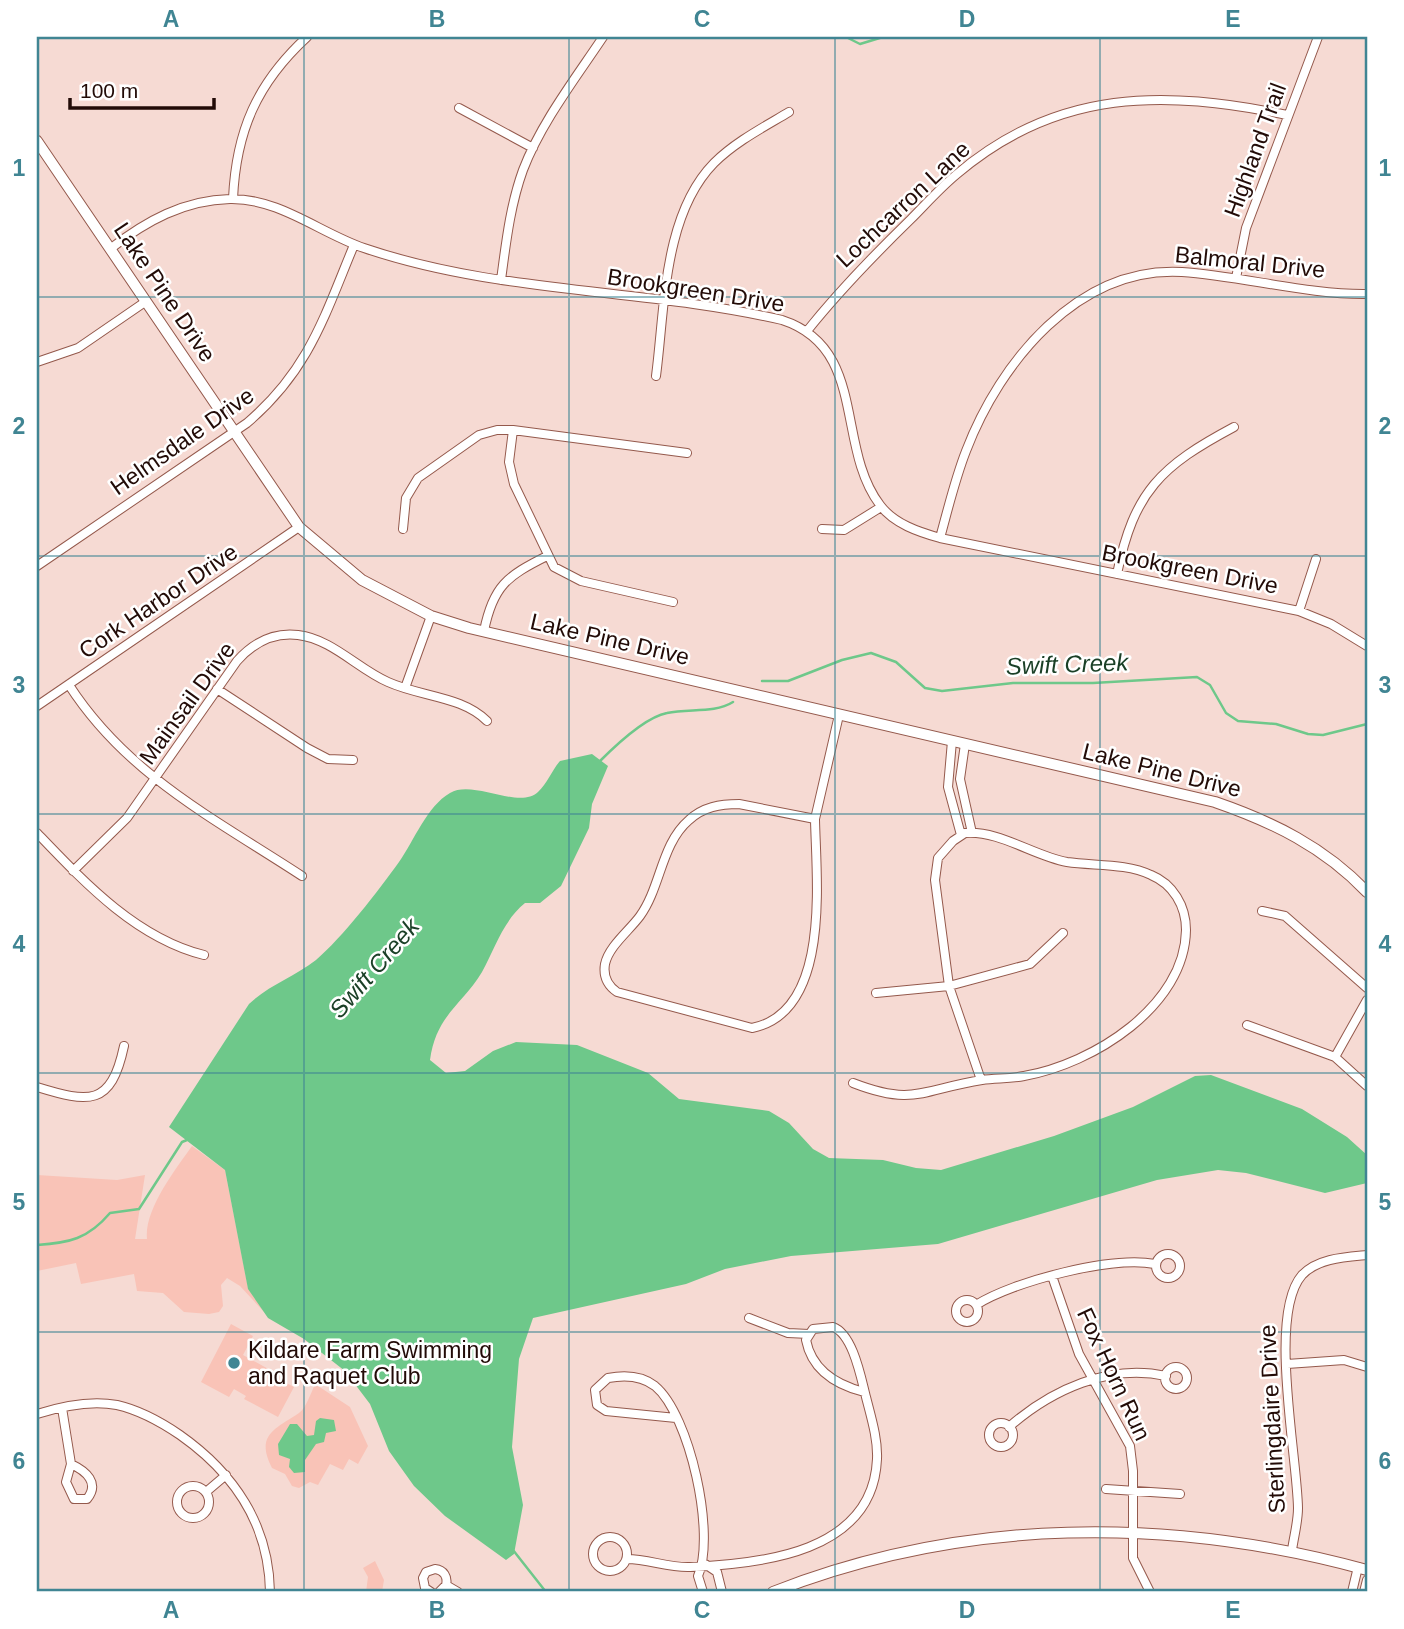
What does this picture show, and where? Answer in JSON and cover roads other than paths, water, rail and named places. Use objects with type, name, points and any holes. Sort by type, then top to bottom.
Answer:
[{"type":"street","points":[[233,199],[236,155],[251,112],[277,68],[307,37]]},
{"type":"street","points":[[500,280],[516,193],[533,148],[603,37]]},
{"type":"street","name":"Highland Trail","points":[[1236,278],[1246,228],[1318,37]]},
{"type":"street","name":"Lochcarron Lane","points":[[807,331],[863,265],[956,174],[1024,131],[1094,106],[1143,99],[1192,99],[1287,115]]},
{"type":"street","points":[[459,108],[533,148]]},
{"type":"street","points":[[656,376],[678,221],[698,182],[717,160],[789,112]]},
{"type":"street","name":"Lake Pine Drive","points":[[37,141],[299,527],[362,580],[431,616],[484,631],[1215,802],[1257,816],[1312,846],[1367,892]]},
{"type":"street","name":"Brookgreen Drive","points":[[110,249],[166,212],[193,204],[233,199],[292,214],[354,245],[432,269],[773,318],[807,331],[821,344],[839,373],[859,461],[881,506],[911,528],[940,538],[1299,611],[1331,624],[1367,646]]},
{"type":"street","name":"Helmsdale Drive","points":[[37,566],[234,431],[272,401],[297,369],[316,337],[354,245]]},
{"type":"street","name":"Balmoral Drive","points":[[940,538],[967,448],[994,393],[1021,356],[1065,310],[1100,288],[1146,274],[1182,272],[1367,294]]},
{"type":"street","points":[[37,362],[78,348],[145,302]]},
{"type":"street","points":[[1117,574],[1128,526],[1152,485],[1174,464],[1234,427]]},
{"type":"street","points":[[403,529],[406,498],[418,478],[479,435],[496,430],[687,453]]},
{"type":"street","points":[[513,430],[509,461],[514,484],[547,556],[559,571],[570,577],[673,602]]},
{"type":"street","points":[[822,529],[844,530],[881,506]]},
{"type":"street","name":"Cork Harbor Drive","points":[[37,706],[299,527]]},
{"type":"street","points":[[484,631],[493,598],[501,586],[516,572],[547,556]]},
{"type":"street","points":[[1299,611],[1316,559]]},
{"type":"street","points":[[405,688],[431,616]]},
{"type":"street","name":"Mainsail Drive","points":[[73,871],[127,818],[217,689],[237,662],[255,644],[289,635],[310,637],[373,674],[405,688],[473,707],[487,721]]},
{"type":"street","points":[[69,685],[113,743],[155,781],[302,876]]},
{"type":"street","points":[[217,689],[328,759],[353,760]]},
{"type":"street","points":[[815,819],[739,804],[718,805],[690,818],[673,841],[645,908],[606,959],[604,975],[609,985],[617,992],[744,1028],[762,1026],[779,1017],[802,982],[816,932],[815,819],[839,715]]},
{"type":"street","points":[[951,741],[948,787],[961,835]]},
{"type":"street","points":[[965,744],[960,779],[972,833]]},
{"type":"street","points":[[37,833],[103,898],[167,942],[204,955]]},
{"type":"street","points":[[853,1083],[890,1096],[910,1097],[981,1080],[1024,1076],[1077,1058],[1148,1013],[1170,988],[1183,958],[1186,926],[1184,914],[1172,889],[1150,874],[1065,861],[972,833],[961,835],[945,848],[934,869],[939,927],[949,986],[981,1080]]},
{"type":"street","points":[[1262,911],[1286,916],[1367,988]]},
{"type":"street","points":[[876,993],[949,986],[1030,964],[1063,933]]},
{"type":"street","points":[[1335,1057],[1367,1000]]},
{"type":"street","points":[[1247,1025],[1335,1057],[1367,1086]]},
{"type":"street","points":[[37,1087],[81,1098],[105,1091],[118,1075],[124,1046]]},
{"type":"street","name":"Sterlingdaire Drive","points":[[1292,1550],[1298,1509],[1286,1316],[1298,1281],[1304,1273],[1327,1261],[1367,1255]]},
{"type":"street","points":[[976,1305],[998,1294],[1052,1276],[1115,1263],[1156,1264]]},
{"type":"street","name":"Fox Horn Run","points":[[1052,1276],[1091,1380],[1130,1446],[1134,1490],[1133,1558],[1150,1592]]},
{"type":"street","points":[[627,1559],[690,1567],[790,1554],[826,1540],[853,1520],[868,1494],[878,1458],[864,1392],[844,1334],[839,1329],[824,1326],[809,1334],[788,1333],[749,1318]]},
{"type":"street","points":[[809,1334],[807,1347],[822,1371],[842,1386],[864,1392]]},
{"type":"street","points":[[1287,1364],[1344,1360],[1367,1367]]},
{"type":"street","points":[[1009,1427],[1039,1404],[1091,1380],[1132,1371],[1166,1376]]},
{"type":"street","points":[[676,1418],[606,1411],[597,1405],[594,1394],[596,1386],[616,1376],[644,1379],[662,1393],[676,1418],[701,1494],[705,1564],[698,1576],[703,1592]]},
{"type":"street","points":[[37,1414],[62,1408],[103,1404],[141,1413],[164,1425],[206,1454],[226,1475],[249,1507],[261,1535],[269,1565],[270,1592]]},
{"type":"street","points":[[62,1408],[71,1464],[66,1482],[74,1499],[82,1501],[92,1493],[91,1479],[84,1470],[71,1464]]},
{"type":"street","points":[[206,1492],[226,1475]]},
{"type":"street","points":[[191,1486],[206,1492],[210,1502],[203,1515],[188,1518],[180,1512],[177,1501],[181,1491],[191,1486]]},
{"type":"street","points":[[1106,1489],[1180,1494]]},
{"type":"street","points":[[773,1592],[840,1569],[958,1542],[1034,1533],[1133,1531],[1225,1539],[1292,1550],[1362,1568],[1352,1592]]},
{"type":"street","points":[[618,1539],[626,1547],[627,1559],[618,1569],[604,1570],[594,1560],[594,1548],[602,1540],[618,1539]]},
{"type":"street","points":[[705,1564],[716,1572],[722,1592]]},
{"type":"street","points":[[430,1592],[422,1583],[424,1576],[431,1569],[445,1575],[442,1589],[458,1592]]},
{"type":"street","points":[[1364,1592],[1367,1580]]},
{"type":"water","points":[[592,754],[608,766],[592,804],[589,828],[561,886],[540,903],[525,903],[517,910],[505,926],[475,983],[444,1021],[433,1045],[430,1060],[446,1073],[465,1071],[493,1051],[516,1042],[577,1045],[648,1073],[679,1099],[769,1111],[789,1123],[813,1149],[829,1158],[883,1160],[916,1168],[941,1170],[1054,1136],[1133,1107],[1195,1076],[1211,1075],[1302,1109],[1347,1137],[1367,1155],[1367,1183],[1325,1193],[1246,1173],[1218,1170],[1157,1180],[938,1244],[791,1256],[725,1269],[686,1284],[533,1318],[519,1359],[512,1447],[523,1505],[514,1554],[506,1560],[445,1516],[414,1486],[389,1451],[370,1404],[345,1371],[304,1339],[268,1318],[248,1289],[225,1170],[169,1127],[249,1004],[316,960],[337,939],[405,854],[434,806],[450,793],[460,790],[471,789],[508,797],[530,797],[541,789],[560,761]]},
{"type":"water","points":[[320,1418],[334,1420],[336,1431],[326,1433],[324,1442],[316,1444],[305,1460],[305,1472],[294,1473],[289,1467],[290,1459],[279,1455],[278,1444],[290,1424],[297,1424],[307,1436],[314,1435],[316,1421]]},
{"type":"waterway","points":[[846,37],[860,44],[883,37]]},
{"type":"waterway","name":"Swift Creek","points":[[762,681],[788,681],[842,660],[871,653],[896,662],[925,688],[942,691],[1013,683],[1093,683],[1197,677],[1210,685],[1226,713],[1238,721],[1276,724],[1308,734],[1323,735],[1367,724]]},
{"type":"waterway","name":"Swift Creek","points":[[600,761],[631,733],[659,716],[718,708],[733,702]]},
{"type":"waterway","name":"Swift Creek","points":[[37,1245],[77,1238],[94,1229],[110,1213],[139,1209],[182,1142],[187,1140]]},
{"type":"waterway","points":[[513,1550],[546,1592]]},
{"type":"place","name":"Kildare Farm Swimming and Raquet Club","points":[[234,1363]]}]
